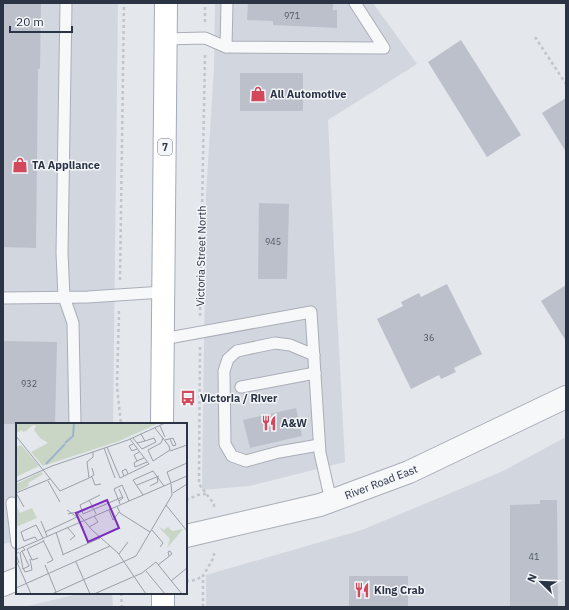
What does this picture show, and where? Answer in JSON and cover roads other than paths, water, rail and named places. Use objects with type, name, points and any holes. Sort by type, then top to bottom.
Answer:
[{"type":"main road","name":"7","points":[[162,423],[166,3]]},
{"type":"main road","points":[[163,594],[163,607]]},
{"type":"street","name":"River Road East","points":[[187,536],[331,501],[409,472],[566,397]]},
{"type":"street","points":[[3,585],[16,579]]},
{"type":"lane","points":[[66,3],[62,253],[64,297],[73,323],[75,423]]},
{"type":"lane","points":[[226,47],[227,3]]},
{"type":"lane","points":[[165,39],[205,38],[226,47],[384,48],[355,3]]},
{"type":"lane","points":[[3,298],[120,295],[163,292]]},
{"type":"lane","points":[[163,339],[311,312],[319,445],[331,501]]},
{"type":"lane","points":[[314,355],[290,345],[275,343],[237,351],[228,359],[224,371],[225,444],[232,456],[246,461],[279,452],[319,445]]},
{"type":"lane","points":[[241,387],[315,373]]},
{"type":"lane","points":[[11,503],[16,537]]},
{"type":"place","name":"All Automotive","points":[[258,94]]},
{"type":"place","name":"TA Appliance","points":[[20,165]]},
{"type":"place","name":"Victoria / River","points":[[188,398]]},
{"type":"place","name":"A&W","points":[[269,423]]},
{"type":"place","name":"King Crab","points":[[362,590]]}]
